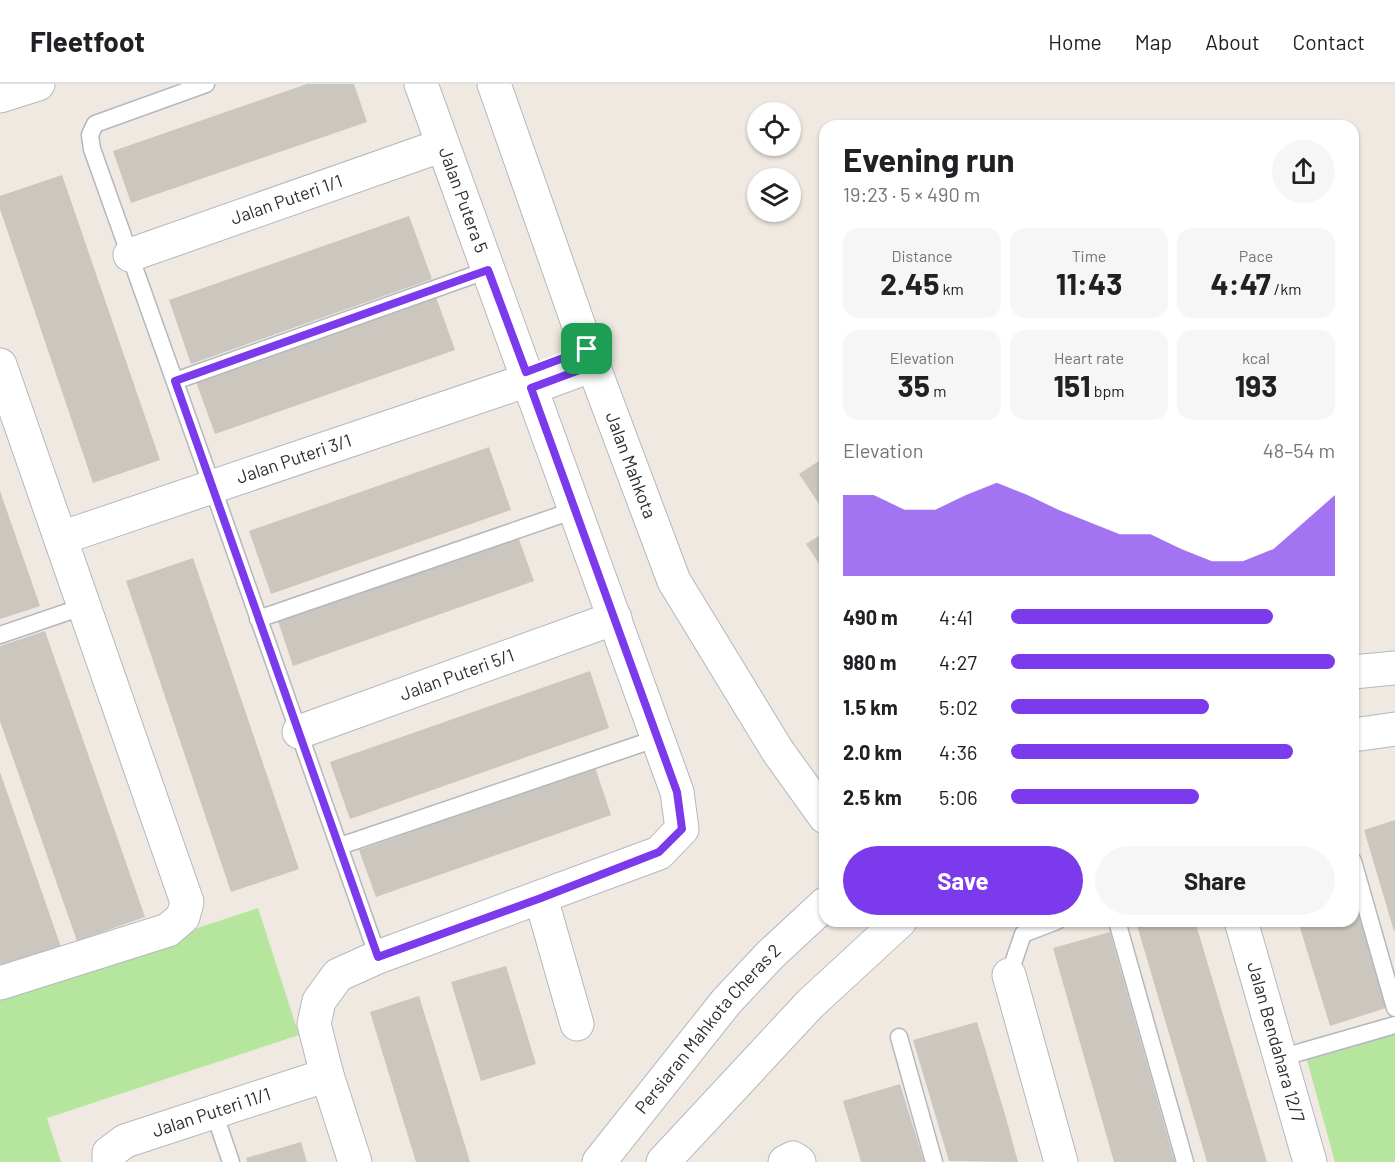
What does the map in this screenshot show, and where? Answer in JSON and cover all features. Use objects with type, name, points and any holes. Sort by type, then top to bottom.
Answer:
[{"type":"street","points":[[0,96],[38,84]]},
{"type":"street","name":"Jalan Putera 5","points":[[421,84],[677,792],[682,829],[659,852],[541,898]]},
{"type":"street","name":"Jalan Mahkota","points":[[494,84],[590,357],[674,581],[777,750],[819,809]]},
{"type":"street","name":"Jalan Puteri 1/1","points":[[130,255],[443,144]]},
{"type":"street","name":"Jalan Puteri 3/1","points":[[61,538],[590,357]]},
{"type":"street","points":[[0,364],[187,902],[183,917],[168,930],[0,983]]},
{"type":"street","name":"Jalan Puteri 5/1","points":[[299,732],[615,618]]},
{"type":"street","points":[[1359,671],[1395,668]]},
{"type":"street","points":[[1359,734],[1395,729]]},
{"type":"street","points":[[355,1162],[327,1075],[314,1024],[319,1001],[338,975],[378,957],[541,898],[577,1024]]},
{"type":"street","name":"Persiaran Mahkota Cheras 2","points":[[599,1162],[726,1002],[770,955],[819,910]]},
{"type":"street","points":[[663,1162],[810,1004],[893,927]]},
{"type":"street","name":"Jalan Bendahara 12/7","points":[[1243,927],[1310,1162]]},
{"type":"street","points":[[1009,975],[1061,1162]]},
{"type":"street","name":"Jalan Puteri 11/1","points":[[109,1162],[109,1153],[125,1141],[327,1075]]},
{"type":"street","points":[[785,1162],[793,1158],[799,1162]]},
{"type":"lane","points":[[206,84],[94,124],[90,135],[92,149],[378,957]]},
{"type":"lane","points":[[175,381],[488,270]]},
{"type":"lane","points":[[258,619],[575,510]]},
{"type":"lane","points":[[0,635],[85,606]]},
{"type":"lane","points":[[340,846],[658,738]]},
{"type":"lane","points":[[1359,882],[1395,1008]]},
{"type":"lane","points":[[1009,975],[1023,934],[1041,927]]},
{"type":"lane","points":[[1119,927],[1185,1162]]},
{"type":"lane","points":[[1280,1058],[1395,1025]]},
{"type":"lane","points":[[899,1037],[934,1162]]},
{"type":"lane","points":[[214,1112],[231,1162]]},
{"type":"green space","points":[[258,908],[299,1035],[47,1118],[61,1162],[0,1162],[0,993]]},
{"type":"green space","points":[[1395,1015],[1395,1162],[1335,1162],[1302,1042]]},
{"type":"building","points":[[307,84],[354,84],[367,122],[131,203],[113,151]]},
{"type":"building","points":[[62,175],[160,460],[93,483],[0,209],[0,196]]},
{"type":"building","points":[[409,216],[432,279],[191,364],[169,300]]},
{"type":"building","points":[[435,294],[455,350],[215,434],[195,379]]},
{"type":"building","points":[[489,447],[511,510],[271,594],[249,531]]},
{"type":"building","points":[[819,461],[819,504],[799,474]]},
{"type":"building","points":[[0,491],[40,606],[0,619]]},
{"type":"building","points":[[517,534],[534,581],[293,666],[277,618]]},
{"type":"building","points":[[819,536],[819,564],[806,544]]},
{"type":"building","points":[[193,558],[299,869],[231,892],[126,581]]},
{"type":"building","points":[[45,631],[145,917],[77,941],[0,721],[0,646]]},
{"type":"building","points":[[590,671],[609,728],[350,819],[330,762]]},
{"type":"building","points":[[595,767],[611,815],[376,897],[359,850]]},
{"type":"building","points":[[0,772],[61,947],[0,968]]},
{"type":"building","points":[[1395,820],[1395,931],[1394,931],[1364,830]]},
{"type":"building","points":[[1359,910],[1389,1007],[1330,1026],[1300,927],[1359,927]]},
{"type":"building","points":[[1137,927],[1197,927],[1267,1162],[1207,1162]]},
{"type":"building","points":[[1110,932],[1175,1162],[1114,1162],[1053,948]]},
{"type":"building","points":[[506,966],[536,1064],[481,1081],[451,982]]},
{"type":"building","points":[[419,996],[470,1162],[416,1162],[392,1084],[370,1012]]},
{"type":"building","points":[[977,1022],[1018,1162],[949,1161],[913,1040]]},
{"type":"building","points":[[900,1084],[924,1162],[861,1162],[843,1101]]},
{"type":"building","points":[[301,1142],[307,1162],[247,1162],[246,1158]]},
{"type":"route","points":[[488,270],[526,372],[587,349],[593,365],[531,388],[677,792],[682,829],[659,852],[378,957],[175,381],[488,270]]}]
